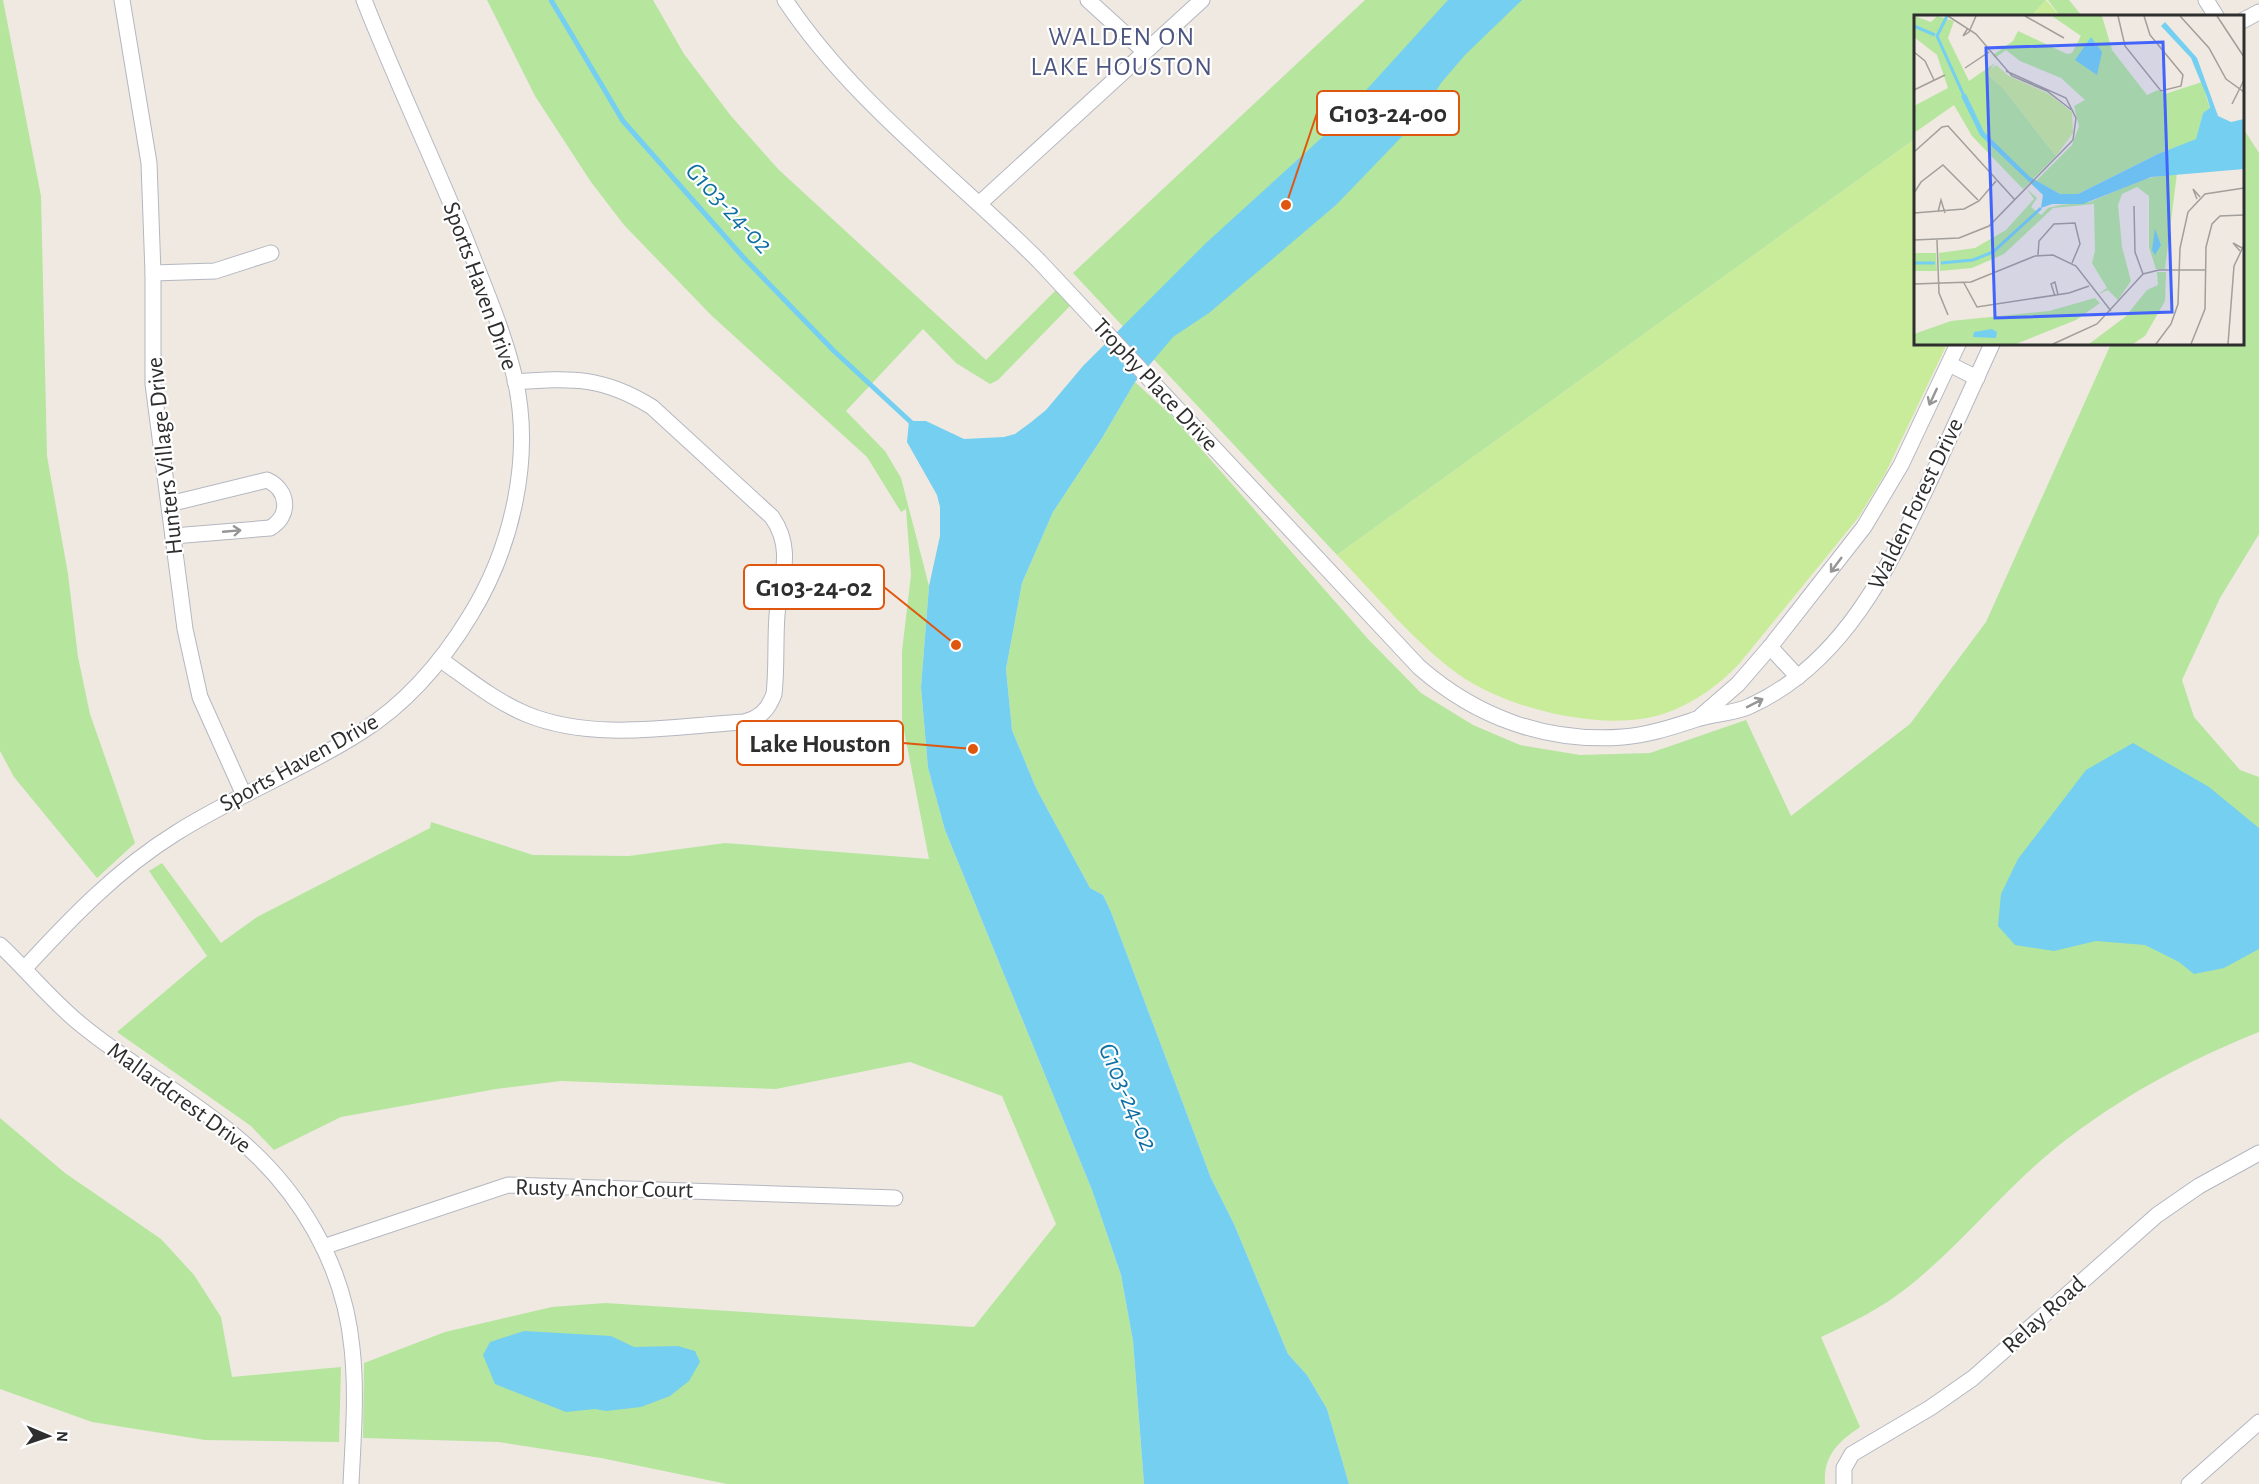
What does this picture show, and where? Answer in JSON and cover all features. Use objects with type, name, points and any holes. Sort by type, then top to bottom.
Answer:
[{"type":"street","name":"Hunters Village Drive","points":[[122,0],[148,163],[153,273],[153,384],[193,672],[212,728],[244,795]]},
{"type":"street","name":"Sports Haven Drive","points":[[25,968],[77,911],[139,858],[178,832],[362,732],[415,689],[441,660],[479,602],[494,573],[510,524],[515,500],[520,438],[515,382],[495,311],[364,0]]},
{"type":"street","name":"Trophy Place Drive","points":[[786,0],[826,55],[857,90],[980,202],[1084,308],[1419,667],[1462,701],[1522,728],[1548,734]]},
{"type":"street","points":[[1088,0],[1145,52]]},
{"type":"street","points":[[980,202],[1202,0]]},
{"type":"street","points":[[2206,0],[2215,15]]},
{"type":"street","points":[[2244,20],[2259,12]]},
{"type":"street","points":[[153,273],[215,271],[271,253]]},
{"type":"street","name":"Walden Forest Drive","points":[[1699,718],[1738,684],[1770,647],[1832,570],[1882,501],[1958,345]]},
{"type":"street","name":"Walden Forest Drive","points":[[1548,734],[1614,738],[1644,735],[1699,718],[1749,707],[1798,677],[1850,623],[1883,577],[1992,345]]},
{"type":"street","points":[[1949,364],[1977,378]]},
{"type":"street","points":[[441,660],[488,693],[527,714],[557,723],[594,729],[744,722],[759,717],[771,704],[774,694],[777,615],[785,553],[782,531],[772,517],[652,407],[630,394],[583,379],[515,382]]},
{"type":"street","points":[[169,504],[267,480],[278,485],[284,496],[285,510],[280,522],[270,528],[174,536]]},
{"type":"street","points":[[1770,647],[1798,677]]},
{"type":"street","name":"Mallardcrest Drive","points":[[0,945],[25,968],[43,991],[82,1026],[125,1059],[215,1120],[252,1151],[282,1181],[301,1205],[323,1247],[343,1298],[352,1347],[351,1484]]},
{"type":"street","name":"Relay Road","points":[[1844,1484],[1844,1468],[1852,1454],[1930,1408],[1973,1378],[2157,1215],[2199,1186],[2259,1153]]},
{"type":"street","name":"Rusty Anchor Court","points":[[323,1247],[508,1185],[895,1198]]},
{"type":"street","points":[[2189,1484],[2259,1422]]},
{"type":"green space","points":[[0,0],[3,0],[41,196],[47,456],[68,574],[78,657],[90,714],[135,843],[97,878],[14,777],[0,751]]},
{"type":"green space","points":[[487,0],[653,0],[684,54],[731,116],[779,170],[986,360],[1056,290],[1070,306],[998,380],[990,384],[956,363],[923,329],[846,411],[885,451],[901,478],[929,586],[921,687],[928,768],[945,830],[1092,1190],[1121,1275],[1133,1341],[1144,1484],[727,1484],[601,1458],[499,1442],[363,1438],[364,1363],[445,1332],[552,1307],[605,1303],[974,1327],[1056,1224],[1002,1096],[910,1062],[776,1089],[561,1081],[496,1089],[341,1117],[274,1150],[251,1126],[117,1032],[207,956],[149,871],[162,863],[221,943],[257,917],[430,828],[431,822],[533,855],[629,856],[725,843],[929,859],[902,720],[902,651],[911,575],[906,509],[901,512],[867,457],[711,315],[624,225],[591,182],[535,96]]},
{"type":"green space","points":[[1365,0],[2046,0],[2032,15],[1914,15],[1914,140],[1337,555],[1073,273]]},
{"type":"green space","points":[[2046,0],[2059,15],[2032,15]]},
{"type":"green space","points":[[2048,0],[2069,0],[2081,15],[2059,15]]},
{"type":"green space","points":[[2244,130],[2259,153],[2259,534],[2220,598],[2182,680],[2194,717],[2240,770],[2259,777],[2259,1032],[2179,1068],[2105,1112],[2038,1163],[1927,1271],[1898,1295],[1855,1321],[1821,1337],[1860,1427],[1839,1444],[1829,1458],[1825,1484],[1349,1484],[1327,1409],[1307,1375],[1288,1354],[1234,1224],[1211,1178],[1111,912],[1103,895],[1090,888],[1036,788],[1012,730],[1006,669],[1022,583],[1053,512],[1102,438],[1135,382],[1173,417],[1368,639],[1421,693],[1473,725],[1520,745],[1580,755],[1650,753],[1746,720],[1791,816],[1910,724],[1986,622],[2111,345],[2244,345]]},
{"type":"green space","points":[[1914,140],[1914,345],[1947,345],[1885,474],[1858,518],[1739,664],[1714,687],[1695,700],[1663,714],[1613,721],[1557,714],[1502,698],[1478,687],[1441,661],[1410,632],[1337,555]]},
{"type":"green space","points":[[0,1118],[65,1173],[161,1239],[194,1275],[221,1317],[232,1377],[341,1367],[339,1442],[205,1440],[92,1422],[0,1389]]},
{"type":"water","points":[[1448,0],[1522,0],[1465,55],[1441,83],[1418,120],[1336,205],[1209,313],[1173,337],[1135,382],[1102,438],[1053,512],[1022,583],[1006,669],[1012,730],[1036,788],[1090,888],[1103,895],[1111,912],[1211,1178],[1234,1224],[1288,1354],[1307,1375],[1327,1409],[1349,1484],[1144,1484],[1133,1341],[1121,1275],[1092,1190],[945,830],[928,768],[921,687],[929,586],[940,536],[940,507],[937,495],[907,442],[909,421],[926,421],[964,439],[1004,437],[1015,434],[1030,423],[1046,410],[1083,366],[1206,243],[1328,132]]},
{"type":"water","points":[[2133,743],[2209,787],[2259,828],[2259,949],[2224,968],[2194,974],[2179,962],[2145,945],[2096,941],[2054,951],[2015,945],[1998,926],[2001,894],[2018,859],[2086,770]]},
{"type":"water","points":[[524,1331],[611,1336],[634,1347],[678,1346],[695,1351],[700,1362],[689,1381],[670,1396],[641,1407],[566,1412],[495,1384],[483,1355],[490,1342]]},
{"type":"waterway","name":"G103-24-02","points":[[551,0],[623,121],[743,257],[834,351],[914,425]]},
{"type":"place","name":"G103-24-00","points":[[1286,205]]},
{"type":"place","name":"G103-24-02","points":[[956,645]]},
{"type":"place","name":"Lake Houston","points":[[973,749]]},
{"type":"district","name":"WALDEN ON LAKE HOUSTON","points":[[1122,52]]}]
